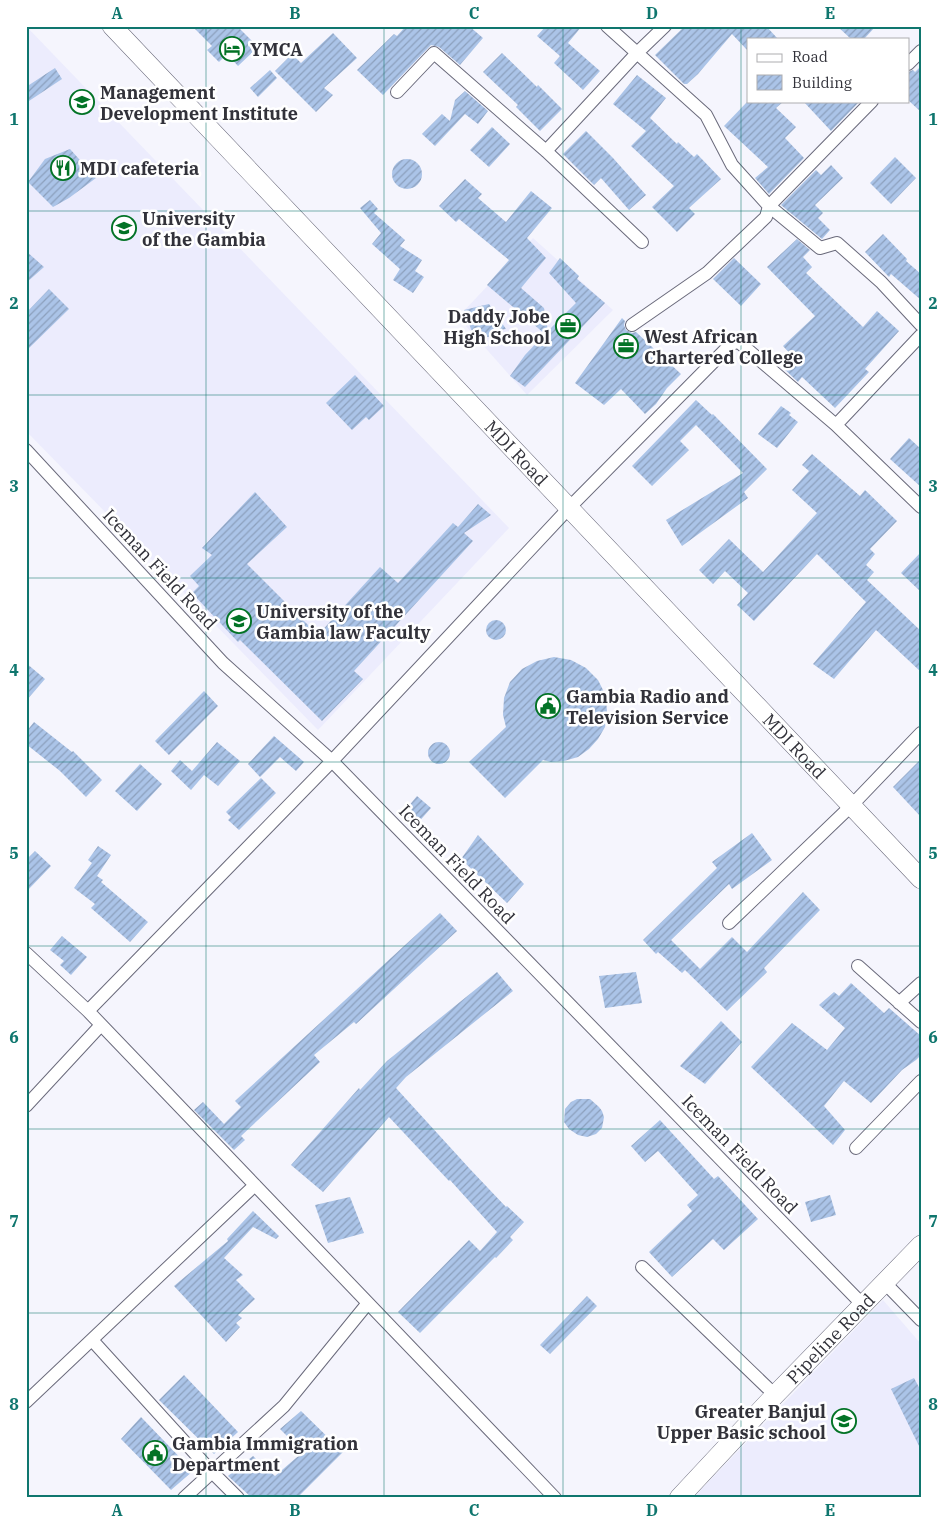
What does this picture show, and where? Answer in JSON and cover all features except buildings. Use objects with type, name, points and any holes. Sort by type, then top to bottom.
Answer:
[{"type":"street","name":"MDI Road","points":[[112,26],[921,879]]},
{"type":"street","points":[[607,26],[706,115],[732,165],[769,206],[820,248],[837,243],[881,282],[921,325]]},
{"type":"street","points":[[546,150],[637,53],[665,26]]},
{"type":"street","points":[[910,62],[921,51]]},
{"type":"street","points":[[397,92],[434,53],[546,150],[642,242]]},
{"type":"street","points":[[632,325],[707,273],[766,216],[769,206],[871,102]]},
{"type":"street","points":[[836,425],[921,335]]},
{"type":"street","points":[[88,1011],[332,760],[569,508],[731,344],[737,342],[741,344],[836,425],[921,507]]},
{"type":"street","name":"Iceman Field Road","points":[[26,450],[223,663],[332,760],[862,1304]]},
{"type":"street","points":[[729,923],[852,805],[921,733]]},
{"type":"street","points":[[26,953],[88,1011],[555,1498]]},
{"type":"street","points":[[858,966],[921,1022]]},
{"type":"street","points":[[900,1003],[921,983]]},
{"type":"street","points":[[26,1106],[101,1025]]},
{"type":"street","points":[[856,1148],[921,1081]]},
{"type":"street","points":[[26,1402],[255,1185]]},
{"type":"street","name":"Pipeline Road","points":[[679,1498],[862,1304],[921,1245]]},
{"type":"street","points":[[642,1268],[775,1395]]},
{"type":"street","points":[[884,1282],[921,1320]]},
{"type":"street","points":[[184,1498],[211,1471],[284,1406],[368,1303]]},
{"type":"street","points":[[92,1340],[211,1471],[238,1498]]},
{"type":"shaded area","name":"University of the Gambia","points":[[26,26],[509,528],[318,730],[26,431]]},
{"type":"shaded area","points":[[533,238],[613,310],[527,395],[458,317]]},
{"type":"shaded area","name":"Greater Banjul Upper Basic school","points":[[883,1300],[921,1344],[921,1498],[693,1498]]},
{"type":"place","name":"YMCA","points":[[232,49]]},
{"type":"place","name":"Management Development Institute","points":[[82,102]]},
{"type":"place","name":"MDI cafeteria","points":[[63,168]]},
{"type":"place","name":"University of the Gambia","points":[[124,228]]},
{"type":"place","name":"Daddy Jobe High School","points":[[568,326]]},
{"type":"place","name":"West African Chartered College","points":[[626,346]]},
{"type":"place","name":"University of the Gambia law Faculty","points":[[239,621]]},
{"type":"place","name":"Gambia Radio and Television Service","points":[[548,706]]},
{"type":"place","name":"Greater Banjul Upper Basic school","points":[[844,1421]]},
{"type":"place","name":"Gambia Immigration Department","points":[[155,1453]]}]
